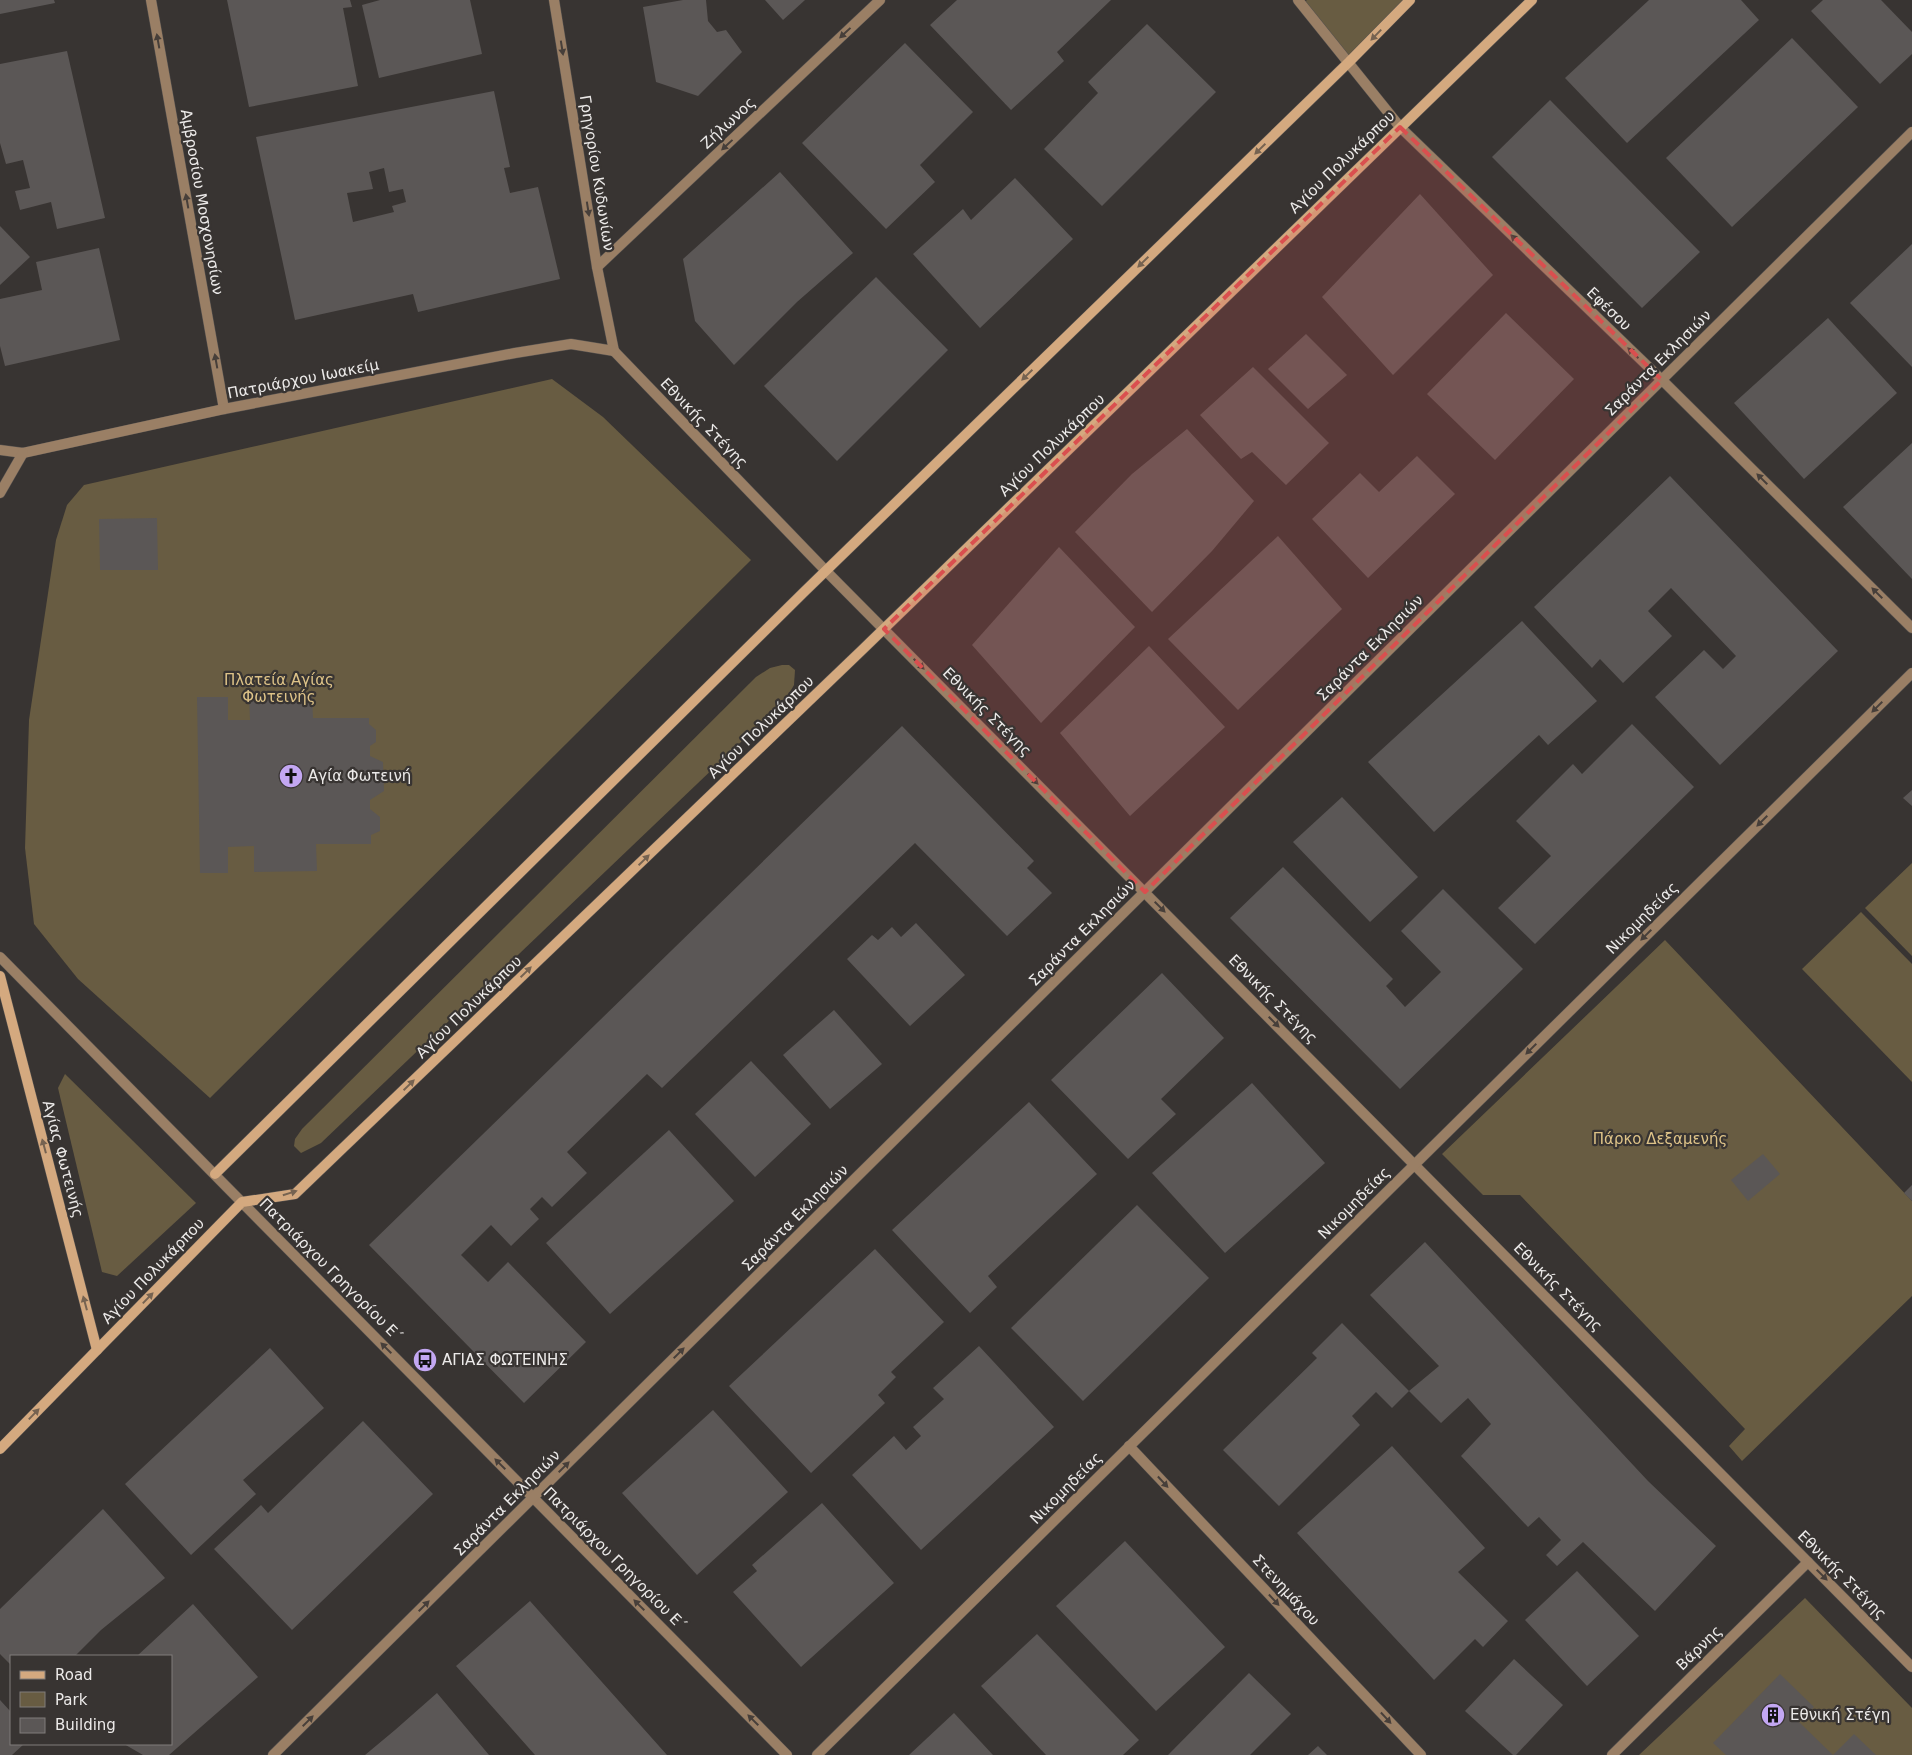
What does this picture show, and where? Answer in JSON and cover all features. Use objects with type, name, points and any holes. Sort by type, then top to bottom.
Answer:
[{"type":"street","name":"Αμβροσίου Μοσχονησίων","points":[[151,0],[224,409]]},
{"type":"street","name":"Γρηγορίου Κυδωνίων","points":[[554,0],[597,267],[614,351]]},
{"type":"street","name":"Ζήλωνος","points":[[597,267],[880,0]]},
{"type":"street","points":[[214,1174],[826,571],[1349,62],[1410,0]]},
{"type":"street","name":"Αγίου Πολυκάρπου","points":[[0,1449],[242,1202],[295,1194],[884,629],[1532,0]]},
{"type":"street","name":"Εφέσου","points":[[1302,1],[1400,127],[1662,380],[1912,628]]},
{"type":"street","name":"Σαράντα Εκλησιών","points":[[274,1755],[1912,132]]},
{"type":"street","name":"Πατριάρχου Ιωακείμ","points":[[0,450],[23,453],[224,409],[514,353],[571,344],[614,351]]},
{"type":"street","name":"Εθνικής Στέγης","points":[[614,351],[826,571],[1912,1667]]},
{"type":"street","points":[[0,493],[23,453]]},
{"type":"street","name":"Νικομηδείας","points":[[816,1755],[1912,672]]},
{"type":"street","name":"Πατριάρχου Γρηγορίου Ε΄","points":[[0,956],[787,1755]]},
{"type":"street","name":"Αγίας Φωτεινής","points":[[0,976],[97,1350]]},
{"type":"street","name":"Στενημάχου","points":[[1129,1446],[1421,1755]]},
{"type":"street","name":"Βάρνης","points":[[1612,1755],[1808,1562]]},
{"type":"highlighted area","points":[[1400,127],[1662,380],[1145,892],[884,629]]},
{"type":"green space","points":[[1307,0],[1413,0],[1349,62],[1302,4]]},
{"type":"green space","name":"Πλατεία Αγίας Φωτεινής","points":[[552,379],[603,417],[751,560],[210,1098],[78,979],[34,924],[25,848],[29,720],[56,540],[67,505],[84,485]]},
{"type":"green space","points":[[789,665],[795,670],[794,685],[786,699],[321,1143],[301,1153],[294,1146],[295,1139],[302,1129],[756,677],[770,668]]},
{"type":"green space","points":[[1912,863],[1912,956],[1865,908]]},
{"type":"green space","points":[[1861,912],[1912,964],[1912,1082],[1802,969]]},
{"type":"green space","name":"Πάρκο Δεξαμενής","points":[[1665,940],[1912,1201],[1912,1296],[1742,1461],[1729,1446],[1745,1429],[1520,1195],[1483,1195],[1442,1154]]},
{"type":"green space","points":[[65,1074],[196,1203],[117,1276],[102,1272],[58,1088]]},
{"type":"green space","points":[[1805,1598],[1912,1708],[1912,1755],[1639,1755]]},
{"type":"building","points":[[0,0],[54,0],[55,3],[0,14]]},
{"type":"building","points":[[227,0],[350,0],[352,7],[343,8],[358,86],[249,107]]},
{"type":"building","points":[[380,0],[470,0],[482,54],[379,78],[362,5]]},
{"type":"building","points":[[683,0],[706,0],[708,21],[717,32],[726,30],[742,52],[698,96],[656,82],[643,7]]},
{"type":"building","points":[[765,0],[805,0],[783,20]]},
{"type":"building","points":[[957,0],[1111,0],[1057,52],[1064,61],[1011,110],[930,25]]},
{"type":"building","points":[[1649,0],[1741,0],[1759,20],[1627,143],[1565,78]]},
{"type":"building","points":[[1823,0],[1881,0],[1912,32],[1912,54],[1880,84],[1811,11]]},
{"type":"building","points":[[1147,24],[1216,92],[1102,206],[1044,149],[1098,93],[1088,82]]},
{"type":"building","points":[[1792,38],[1858,107],[1732,227],[1666,158]]},
{"type":"building","points":[[905,43],[973,112],[920,165],[935,182],[886,229],[802,143]]},
{"type":"building","points":[[67,51],[105,218],[57,229],[51,202],[20,210],[15,191],[30,188],[23,160],[6,164],[0,143],[0,64]]},
{"type":"building","points":[[494,91],[510,167],[504,168],[510,193],[538,187],[560,279],[418,312],[413,294],[295,320],[256,137]],"holes":[[[384,168],[389,192],[403,189],[406,202],[392,206],[394,212],[353,222],[347,193],[373,189],[369,172]]]},
{"type":"building","points":[[1550,100],[1700,252],[1642,308],[1492,157]]},
{"type":"building","points":[[780,172],[853,253],[797,302],[734,365],[695,321],[683,259]]},
{"type":"building","points":[[1015,178],[1073,239],[980,328],[913,254],[963,209],[971,220]]},
{"type":"building","points":[[1420,194],[1493,275],[1393,375],[1322,297]]},
{"type":"building","points":[[0,226],[30,257],[0,285]]},
{"type":"building","points":[[1912,244],[1912,367],[1850,303]]},
{"type":"building","points":[[99,248],[120,340],[5,366],[0,346],[0,299],[42,290],[36,262]]},
{"type":"building","points":[[876,277],[948,350],[837,461],[764,386]]},
{"type":"building","points":[[1506,313],[1574,379],[1495,460],[1427,394]]},
{"type":"building","points":[[1828,318],[1897,393],[1804,479],[1734,403]]},
{"type":"building","points":[[1306,334],[1347,375],[1308,409],[1268,369]]},
{"type":"building","points":[[1253,367],[1329,443],[1286,485],[1252,452],[1241,459],[1200,415]]},
{"type":"building","points":[[1187,429],[1254,501],[1212,551],[1152,612],[1075,532],[1132,474]]},
{"type":"building","points":[[1912,443],[1912,579],[1843,507]]},
{"type":"building","points":[[1417,456],[1455,494],[1368,578],[1312,519],[1360,473],[1379,492]]},
{"type":"building","points":[[1670,476],[1838,651],[1720,765],[1655,697],[1704,650],[1723,669],[1736,656],[1671,588],[1648,611],[1672,636],[1623,683],[1600,659],[1592,668],[1534,607]]},
{"type":"building","points":[[157,518],[158,570],[100,570],[99,519]]},
{"type":"building","points":[[1278,536],[1342,609],[1238,710],[1168,639]]},
{"type":"building","points":[[1059,547],[1135,627],[1041,723],[972,645]]},
{"type":"building","points":[[1522,621],[1597,701],[1548,745],[1539,735],[1434,832],[1368,762]]},
{"type":"building","points":[[1149,646],[1225,727],[1130,816],[1060,733]]},
{"type":"building","name":"Αγία Φωτεινή","points":[[312,695],[313,718],[369,718],[369,724],[376,730],[376,742],[370,746],[370,756],[383,762],[384,791],[370,800],[370,809],[380,817],[380,831],[371,835],[371,844],[316,844],[317,871],[254,872],[254,846],[228,847],[228,873],[200,873],[197,697],[228,697],[228,720],[250,720],[249,696]]},
{"type":"building","points":[[1632,724],[1694,787],[1535,944],[1498,908],[1551,856],[1516,821],[1573,764],[1582,774]]},
{"type":"building","points":[[902,726],[1034,861],[1027,868],[1052,893],[1007,936],[915,843],[662,1088],[647,1074],[567,1152],[587,1173],[552,1207],[542,1197],[530,1209],[539,1219],[511,1246],[491,1225],[461,1255],[488,1282],[508,1262],[586,1342],[524,1403],[369,1245]]},
{"type":"building","points":[[1912,790],[1912,806],[1903,798]]},
{"type":"building","points":[[1342,797],[1418,877],[1370,922],[1293,842]]},
{"type":"building","points":[[1283,867],[1393,979],[1386,986],[1405,1007],[1441,972],[1401,931],[1443,889],[1523,969],[1400,1089],[1230,918]]},
{"type":"building","points":[[916,923],[965,975],[910,1026],[847,959],[872,935],[878,940],[892,927],[901,937]]},
{"type":"building","points":[[1162,973],[1224,1038],[1161,1099],[1176,1114],[1128,1159],[1051,1080]]},
{"type":"building","points":[[834,1010],[882,1064],[830,1109],[783,1055]]},
{"type":"building","points":[[751,1061],[811,1124],[755,1177],[695,1114]]},
{"type":"building","points":[[1252,1083],[1325,1163],[1225,1253],[1152,1173]]},
{"type":"building","points":[[1029,1102],[1097,1174],[988,1276],[997,1287],[970,1313],[892,1230]]},
{"type":"building","points":[[669,1130],[734,1201],[610,1314],[546,1243]]},
{"type":"building","points":[[1763,1154],[1780,1174],[1748,1201],[1731,1180]]},
{"type":"building","points":[[1912,1185],[1912,1201],[1904,1193]]},
{"type":"building","points":[[1137,1205],[1209,1278],[1083,1401],[1011,1328]]},
{"type":"building","points":[[1425,1242],[1648,1481],[1716,1546],[1655,1611],[1583,1542],[1557,1566],[1546,1555],[1561,1540],[1539,1517],[1528,1527],[1461,1456],[1491,1424],[1468,1398],[1441,1423],[1409,1391],[1439,1366],[1370,1295]]},
{"type":"building","points":[[875,1249],[944,1322],[891,1372],[896,1377],[878,1395],[885,1403],[811,1473],[729,1386]]},
{"type":"building","points":[[1342,1323],[1409,1391],[1392,1408],[1376,1392],[1352,1416],[1360,1425],[1279,1506],[1223,1450],[1317,1358],[1312,1353]]},
{"type":"building","points":[[979,1346],[1054,1427],[921,1550],[852,1475],[894,1436],[906,1450],[921,1436],[913,1427],[944,1399],[933,1388]]},
{"type":"building","points":[[270,1348],[324,1408],[243,1480],[256,1494],[191,1555],[125,1484]]},
{"type":"building","points":[[713,1410],[788,1492],[697,1575],[622,1493]]},
{"type":"building","points":[[363,1421],[433,1494],[292,1630],[214,1549],[261,1505],[268,1513]]},
{"type":"building","points":[[1392,1446],[1485,1548],[1458,1572],[1508,1621],[1483,1647],[1475,1639],[1434,1680],[1297,1533]]},
{"type":"building","points":[[822,1503],[894,1583],[801,1667],[733,1592],[757,1571],[752,1565]]},
{"type":"building","points":[[103,1509],[165,1578],[101,1630],[76,1655],[10,1655],[10,1664],[0,1654],[0,1609]]},
{"type":"building","points":[[1125,1541],[1225,1647],[1156,1711],[1056,1606]]},
{"type":"building","points":[[1577,1571],[1639,1636],[1587,1686],[1525,1620]]},
{"type":"building","points":[[530,1601],[667,1755],[535,1755],[456,1666]]},
{"type":"building","points":[[193,1604],[258,1677],[169,1755],[143,1755],[126,1745],[172,1745],[172,1655],[138,1655]]},
{"type":"building","points":[[1037,1634],[1139,1740],[1123,1755],[1046,1755],[981,1686]]},
{"type":"building","points":[[1514,1659],[1563,1705],[1516,1755],[1513,1755],[1465,1711]]},
{"type":"building","points":[[1249,1673],[1291,1714],[1250,1755],[1168,1755]]},
{"type":"building","name":"Εθνική Στέγη","points":[[1780,1674],[1814,1707],[1799,1722],[1833,1755],[1726,1755],[1713,1743]]},
{"type":"building","points":[[437,1693],[489,1755],[365,1755],[395,1730]]},
{"type":"building","points":[[0,1700],[10,1711],[10,1745],[23,1745],[12,1755],[0,1755]]},
{"type":"building","points":[[954,1713],[993,1755],[909,1755]]},
{"type":"building","name":"Εθνική Στέγη","points":[[1854,1734],[1876,1755],[1833,1755]]},
{"type":"building","points":[[1318,1746],[1327,1755],[1308,1755]]},
{"type":"place","name":"Αγία Φωτεινή","points":[[291,776]]},
{"type":"place","name":"ΑΓΙΑΣ ΦΩΤΕΙΝΗΣ","points":[[425,1360]]},
{"type":"place","name":"Εθνική Στέγη","points":[[1773,1715]]}]
